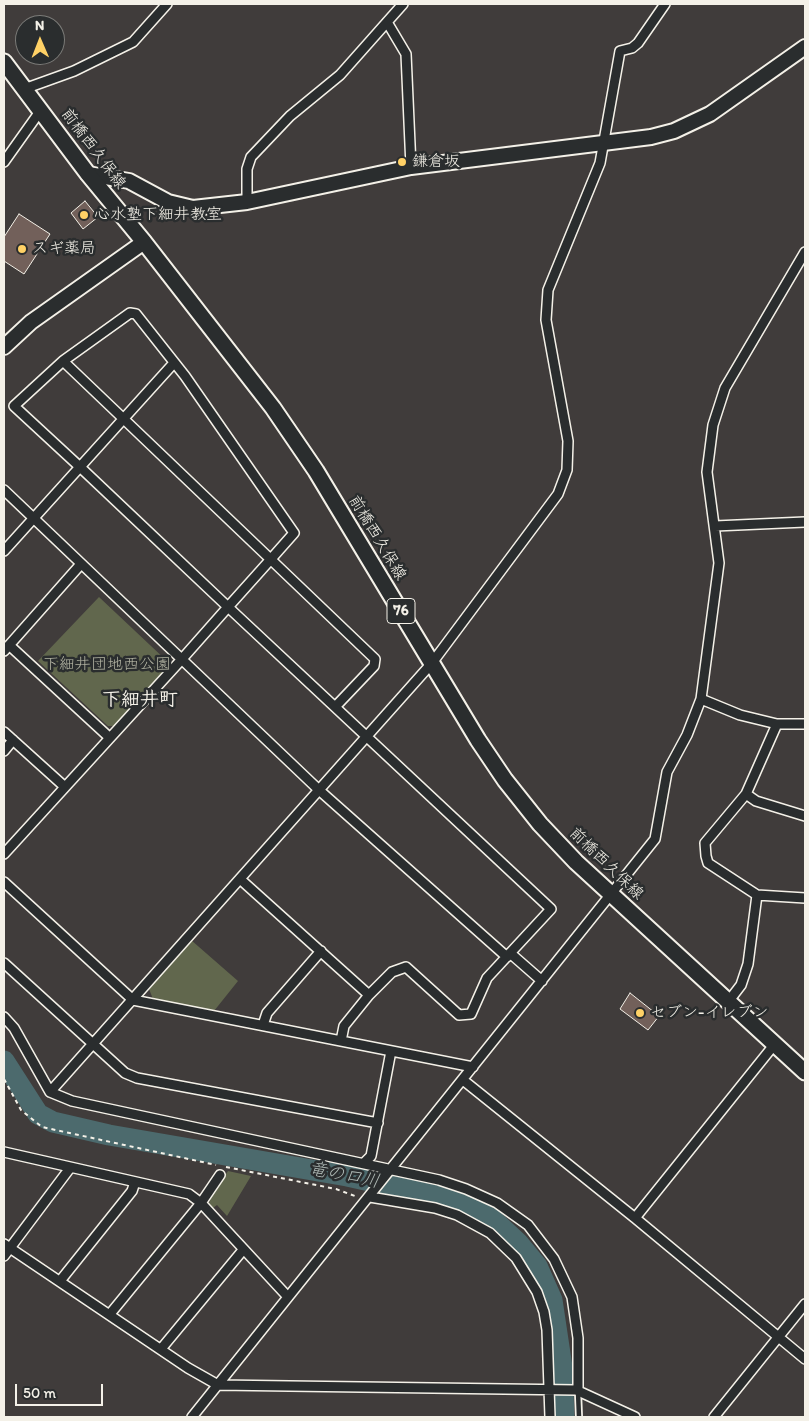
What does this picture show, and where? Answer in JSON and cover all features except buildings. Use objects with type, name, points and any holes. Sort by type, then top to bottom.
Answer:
[{"type":"main road","name":"前橋西久保線","points":[[4,62],[88,174],[144,242],[273,408],[316,471],[478,740],[505,780],[540,824],[612,895],[805,1072]]},
{"type":"street","points":[[24,89],[74,71],[133,42],[167,4]]},
{"type":"street","points":[[247,202],[247,169],[251,157],[290,116],[340,75],[403,4]]},
{"type":"street","points":[[50,1092],[432,663],[558,494],[567,470],[568,441],[546,320],[548,290],[600,163],[620,51],[632,48],[638,44],[665,4]]},
{"type":"street","points":[[387,22],[406,54],[411,167]]},
{"type":"street","points":[[88,174],[129,181],[168,202],[193,208],[247,202],[411,167],[651,138],[674,131],[710,114],[805,47]]},
{"type":"street","points":[[4,162],[41,110]]},
{"type":"street","points":[[4,347],[31,322],[144,242]]},
{"type":"street","points":[[192,1417],[391,1171],[655,839],[667,772],[687,735],[701,699],[719,564],[707,472],[713,424],[725,388],[805,252]]},
{"type":"street","points":[[4,854],[182,660],[228,607],[294,533],[185,376],[173,364],[136,314],[130,313],[63,360],[14,406],[80,467],[228,607],[335,707],[366,737],[551,909],[487,978],[471,1014],[460,1015],[406,967],[392,972],[369,996],[344,1026],[341,1041]]},
{"type":"street","points":[[63,360],[375,659],[374,666],[335,707]]},
{"type":"street","points":[[4,551],[173,364]]},
{"type":"street","points":[[4,490],[319,790],[509,955],[542,981]]},
{"type":"street","points":[[715,526],[805,522]]},
{"type":"street","points":[[81,564],[7,648],[110,738]]},
{"type":"street","points":[[701,699],[740,714],[776,724],[805,724]]},
{"type":"street","points":[[776,724],[746,794],[705,843],[706,856],[708,863],[757,895],[805,898]]},
{"type":"street","points":[[4,732],[65,787]]},
{"type":"street","points":[[4,751],[13,740]]},
{"type":"street","points":[[746,794],[756,801],[805,816]]},
{"type":"street","points":[[240,879],[369,996]]},
{"type":"street","points":[[4,882],[133,1000],[473,1067]]},
{"type":"street","points":[[728,1002],[741,986],[748,964],[757,895]]},
{"type":"street","points":[[262,1025],[267,1013],[321,952]]},
{"type":"street","points":[[4,964],[125,1073],[137,1078],[378,1123]]},
{"type":"street","points":[[4,1017],[14,1028],[50,1092],[72,1101],[364,1163],[466,1189],[497,1203],[528,1225],[554,1259],[572,1297],[578,1338],[577,1390]]},
{"type":"street","points":[[635,1218],[774,1045]]},
{"type":"street","points":[[364,1163],[371,1156],[391,1051]]},
{"type":"street","points":[[463,1080],[635,1218],[805,1359]]},
{"type":"street","points":[[4,1152],[188,1194],[201,1203],[242,1250],[288,1297]]},
{"type":"street","points":[[70,1168],[6,1249],[60,1281],[218,1385],[577,1390],[635,1417]]},
{"type":"street","points":[[110,1314],[201,1203],[220,1175]]},
{"type":"street","points":[[60,1281],[132,1191],[135,1182]]},
{"type":"street","points":[[372,1194],[435,1208],[457,1215],[490,1233],[516,1258],[538,1292],[548,1330],[550,1417]]},
{"type":"street","points":[[161,1349],[242,1250]]},
{"type":"street","points":[[714,1417],[805,1304]]},
{"type":"lane","points":[[577,1390],[579,1417]]},
{"type":"path","points":[[4,1079],[21,1110],[42,1127],[60,1133],[336,1189],[356,1196],[372,1194]]},
{"type":"green space","name":"下細井団地西公園","points":[[99,597],[168,662],[168,667],[114,726],[108,726],[38,661]]},
{"type":"green space","points":[[191,940],[238,981],[214,1011],[153,999],[149,989]]},
{"type":"green space","points":[[228,1171],[251,1176],[227,1216],[217,1205],[213,1208],[209,1204],[210,1198]]},
{"type":"waterway","name":"竜の口川","points":[[4,1061],[38,1114],[53,1122],[109,1135],[347,1176],[447,1198],[489,1216],[518,1243],[537,1266],[552,1300],[562,1367],[564,1417]]},
{"type":"place","name":"鎌倉坂","points":[[402,162]]},
{"type":"place","name":"心水塾下細井教室","points":[[84,215]]},
{"type":"place","name":"スギ薬局","points":[[22,249]]},
{"type":"place","name":"セブン-イレブン","points":[[640,1013]]},
{"type":"district","name":"下細井町","points":[[140,700]]}]
